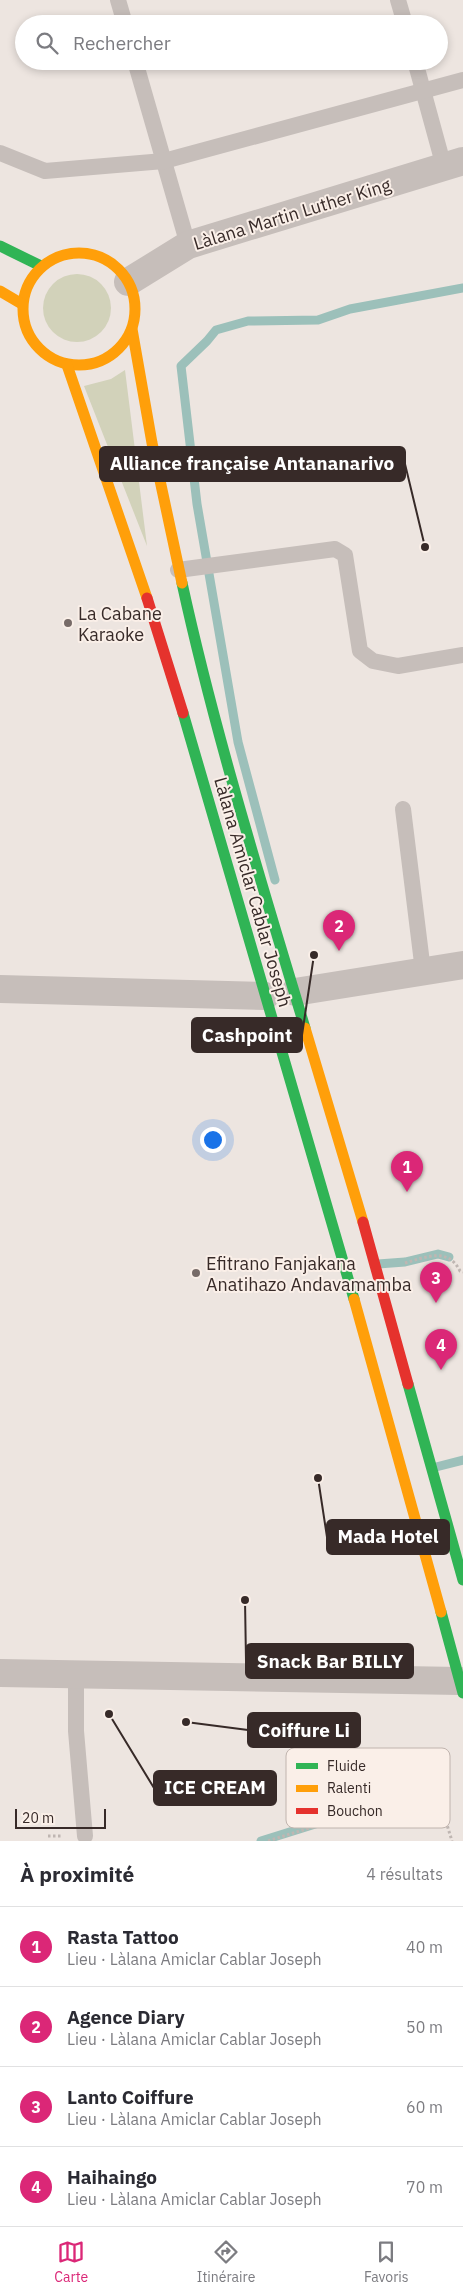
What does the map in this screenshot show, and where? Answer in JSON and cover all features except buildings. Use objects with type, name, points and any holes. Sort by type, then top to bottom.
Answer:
[{"type":"main road","points":[[0,246],[41,266]]},
{"type":"main road","points":[[88,253],[112,263],[128,282],[134,297],[135,313],[132,329],[124,343],[113,354],[99,362],[84,366],[67,365],[48,357],[33,343],[24,324],[22,304],[28,283],[41,266],[64,254],[88,253]]},
{"type":"main road","points":[[0,291],[22,304]]},
{"type":"main road","name":"Làlana Amiclar Cablar Joseph","points":[[132,329],[152,443],[195,642],[249,837],[359,1208],[463,1580]]},
{"type":"main road","name":"Làlana Amiclar Cablar Joseph","points":[[67,365],[165,650],[385,1405],[461,1687]]},
{"type":"street","name":"Làlana Martin Luther King","points":[[128,282],[188,246],[454,164]]},
{"type":"street","points":[[295,992],[463,965]]},
{"type":"street","points":[[0,989],[265,996]]},
{"type":"street","points":[[0,1673],[461,1687]]},
{"type":"lane","points":[[118,0],[122,15]]},
{"type":"lane","points":[[398,0],[402,15]]},
{"type":"lane","points":[[138,70],[188,246]]},
{"type":"lane","points":[[418,70],[424,91],[454,164]]},
{"type":"lane","points":[[0,153],[45,171],[164,161],[463,80]]},
{"type":"lane","points":[[178,570],[335,549],[345,555],[360,651],[373,661],[398,666],[463,655]]},
{"type":"lane","points":[[403,809],[424,971]]},
{"type":"lane","points":[[76,1688],[76,1731],[85,1836]]},
{"type":"path","points":[[268,1841],[308,1828]]},
{"type":"path","points":[[448,1828],[452,1841]]},
{"type":"green space","points":[[77,274],[90,277],[101,284],[108,295],[111,308],[108,321],[101,332],[90,339],[77,342],[64,339],[53,332],[46,321],[43,308],[46,295],[53,284],[64,277]]},
{"type":"green space","points":[[125,370],[147,546],[84,386],[111,379]]},
{"type":"waterway","points":[[275,880],[238,742],[197,504],[181,366],[216,330],[248,321],[318,320],[350,309],[463,288]]},
{"type":"waterway","points":[[378,1264],[405,1262],[438,1254],[449,1257]]},
{"type":"waterway","points":[[436,1467],[463,1460]]},
{"type":"waterway","points":[[261,1841],[302,1828]]},
{"type":"traffic: fast","points":[[0,246],[41,266]]},
{"type":"traffic: fast","points":[[182,583],[224,751],[305,1028]]},
{"type":"traffic: fast","points":[[183,713],[354,1299]]},
{"type":"traffic: fast","points":[[408,1384],[463,1580]]},
{"type":"traffic: fast","points":[[441,1612],[463,1693]]},
{"type":"traffic: slow","points":[[79,253],[101,257],[119,269],[131,287],[135,309],[131,331],[119,349],[101,361],[79,365],[57,361],[39,349],[27,331],[23,309],[27,287],[39,269],[57,257],[79,253]]},
{"type":"traffic: slow","points":[[0,291],[22,304]]},
{"type":"traffic: slow","points":[[132,329],[152,443],[182,583]]},
{"type":"traffic: slow","points":[[67,365],[147,598]]},
{"type":"traffic: slow","points":[[305,1028],[363,1222]]},
{"type":"traffic: slow","points":[[354,1299],[441,1612]]},
{"type":"traffic: jam","points":[[147,598],[183,713]]},
{"type":"traffic: jam","points":[[363,1222],[408,1384]]},
{"type":"place","name":"Alliance française Antananarivo","points":[[425,547]]},
{"type":"place","name":"La Cabane Karaoke","points":[[68,623]]},
{"type":"place","name":"Agence Diary","points":[[339,951]]},
{"type":"place","name":"Cashpoint","points":[[314,955]]},
{"type":"place","name":"Rasta Tattoo","points":[[407,1192]]},
{"type":"place","name":"Efitrano Fanjakana Anatihazo Andavamamba","points":[[196,1273]]},
{"type":"place","name":"Lanto Coiffure","points":[[436,1303]]},
{"type":"place","name":"Haihaingo","points":[[441,1370]]},
{"type":"place","name":"Mada Hotel","points":[[318,1478]]},
{"type":"place","name":"Snack Bar BILLY","points":[[245,1600]]},
{"type":"place","name":"ICE CREAM","points":[[109,1714]]},
{"type":"place","name":"Coiffure Li","points":[[186,1722]]}]
